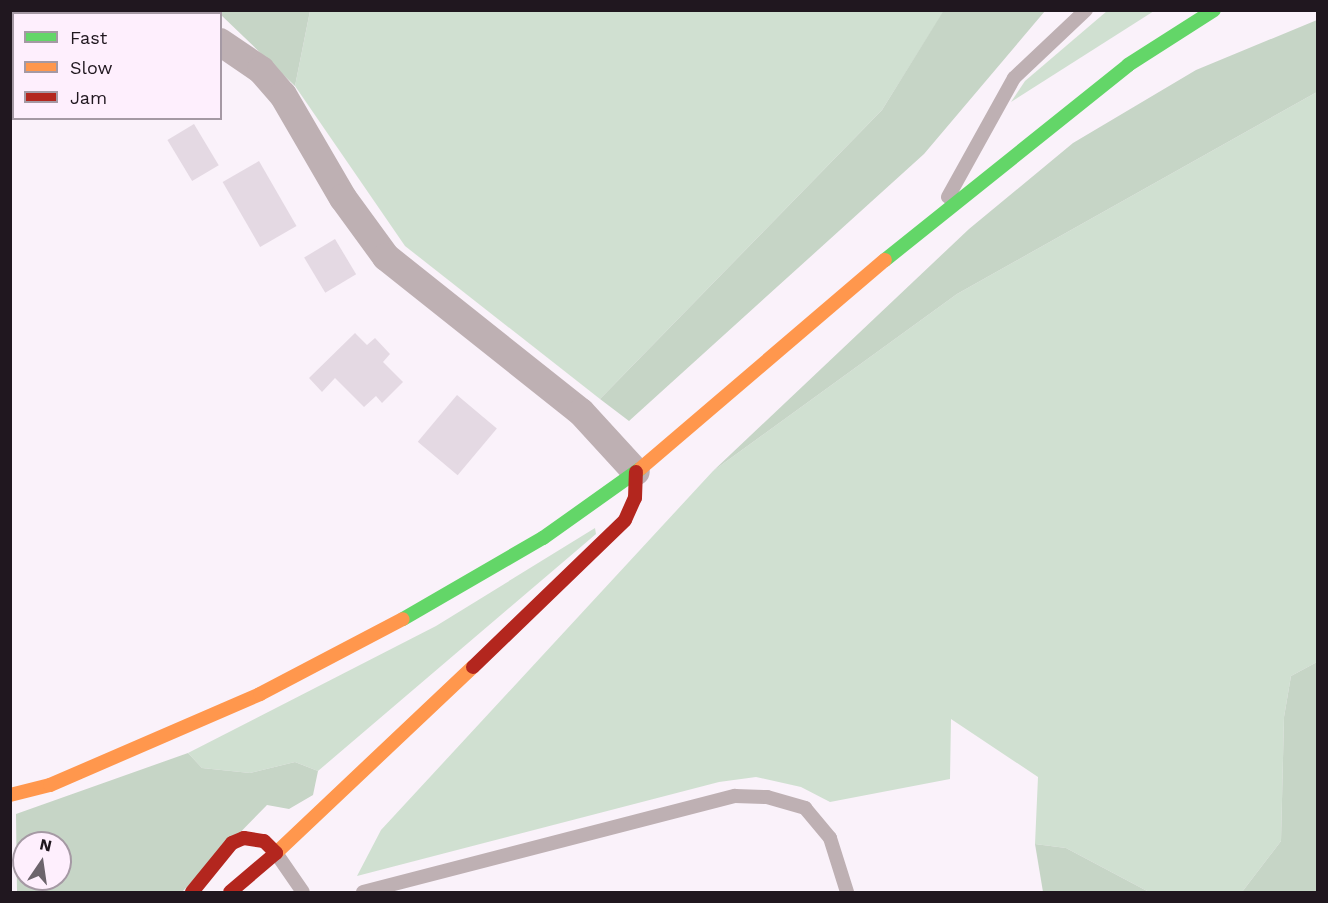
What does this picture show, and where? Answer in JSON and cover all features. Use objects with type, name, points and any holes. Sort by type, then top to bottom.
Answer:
[{"type":"main road","points":[[10,795],[50,785],[161,740],[345,652],[543,538],[636,472],[935,220],[1128,64],[1214,10]]},
{"type":"main road","points":[[230,892],[276,853],[600,548],[626,520],[635,498],[636,472]]},
{"type":"main road","points":[[192,892],[232,843],[256,838],[276,853]]},
{"type":"street","points":[[222,43],[261,70],[283,95],[343,198],[386,256],[581,412],[636,472]]},
{"type":"lane","points":[[935,220],[1014,78],[1086,10]]},
{"type":"lane","points":[[363,892],[735,796],[767,797],[805,808],[830,838],[847,892]]},
{"type":"lane","points":[[276,853],[303,892]]},
{"type":"green space","points":[[944,10],[1045,11],[924,154],[629,421],[600,399],[882,110]]},
{"type":"green space","points":[[209,11],[310,11],[295,86],[222,16],[222,12]]},
{"type":"green space","points":[[310,11],[944,11],[882,110],[600,399],[405,246],[295,86]]},
{"type":"green space","points":[[1107,11],[1154,11],[1011,102],[1025,81]]},
{"type":"green space","points":[[1317,20],[1317,92],[957,294],[713,471],[969,229],[1073,143],[1196,70]]},
{"type":"green space","points":[[1317,92],[1317,662],[1291,676],[1284,717],[1281,841],[1242,892],[1149,892],[1066,848],[1035,844],[1038,777],[951,719],[950,779],[830,802],[801,787],[756,777],[719,782],[357,876],[381,830],[713,471],[957,294]]},
{"type":"green space","points":[[595,528],[596,534],[318,771],[295,762],[250,773],[202,768],[188,753],[436,626]]},
{"type":"green space","points":[[1317,662],[1317,892],[1242,892],[1281,841],[1284,717],[1291,676]]},
{"type":"green space","points":[[188,753],[202,768],[250,773],[295,762],[318,771],[313,795],[289,809],[267,805],[182,892],[17,892],[72,891],[72,831],[16,831],[16,814]]},
{"type":"green space","points":[[1035,844],[1066,848],[1149,892],[1043,892]]},
{"type":"building","points":[[194,124],[219,165],[192,181],[167,140]]},
{"type":"building","points":[[259,161],[296,226],[260,247],[223,182]]},
{"type":"building","points":[[335,239],[356,274],[325,293],[304,258]]},
{"type":"building","points":[[355,333],[367,345],[375,338],[390,354],[383,362],[403,382],[382,403],[376,396],[364,407],[335,378],[322,392],[309,378]]},
{"type":"building","points":[[457,395],[497,428],[458,475],[418,442]]},
{"type":"traffic: fast","points":[[885,260],[1128,65],[1214,10]]},
{"type":"traffic: fast","points":[[403,619],[543,538],[640,469]]},
{"type":"traffic: slow","points":[[640,469],[885,260]]},
{"type":"traffic: slow","points":[[10,795],[50,785],[260,694],[403,619]]},
{"type":"traffic: slow","points":[[276,853],[473,667]]},
{"type":"traffic: jam","points":[[473,667],[625,520],[635,498],[636,472]]},
{"type":"traffic: jam","points":[[192,892],[232,843],[244,838],[264,841],[276,853],[230,892]]}]
